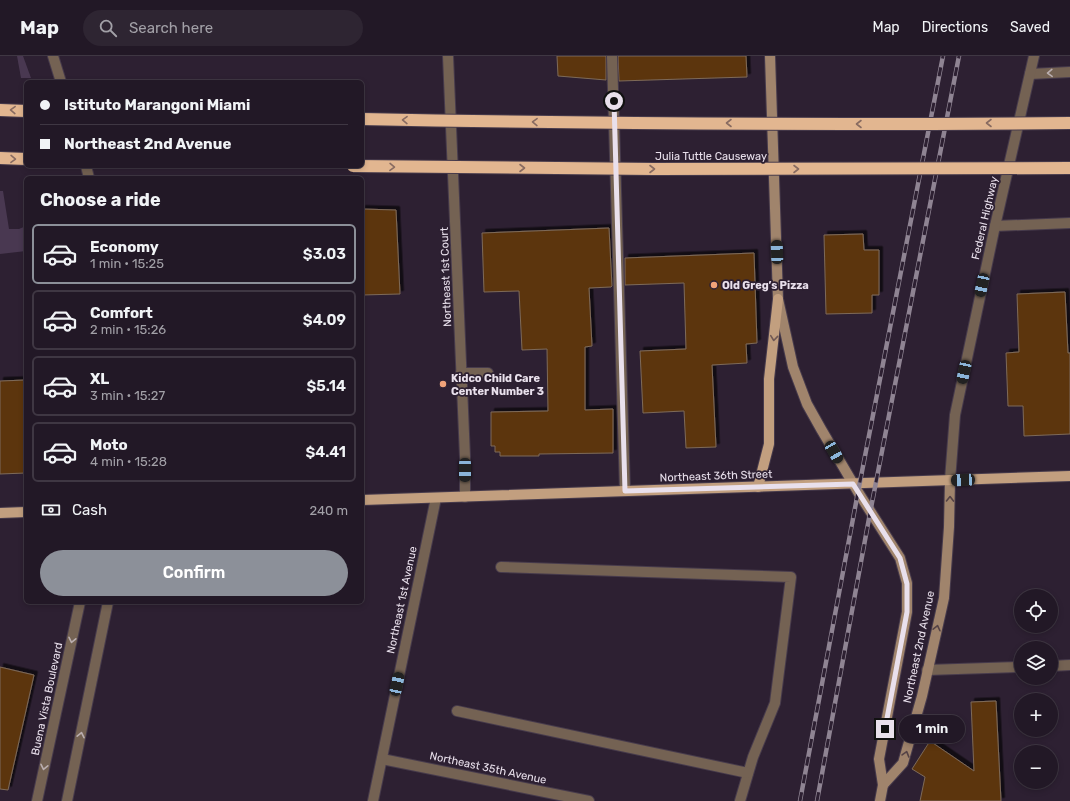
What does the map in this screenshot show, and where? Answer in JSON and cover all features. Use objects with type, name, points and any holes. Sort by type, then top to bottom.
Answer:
[{"type":"highway","points":[[0,110],[24,111]]},
{"type":"highway","points":[[364,119],[877,124],[1070,123]]},
{"type":"highway","points":[[0,158],[24,159]]},
{"type":"highway","name":"Julia Tuttle Causeway","points":[[364,166],[646,169],[1070,168]]},
{"type":"main road","name":"Northeast 2nd Avenue","points":[[770,56],[778,299],[793,367],[807,404],[853,484],[900,558],[907,584],[907,612],[879,759],[883,785],[880,801]]},
{"type":"main road","points":[[758,487],[769,444],[769,379],[778,299]]},
{"type":"main road","name":"Northeast 36th Street","points":[[364,500],[1070,476]]},
{"type":"main road","name":"Northeast 2nd Avenue","points":[[883,785],[903,764],[922,696],[944,598],[949,527],[950,480]]},
{"type":"main road","points":[[0,513],[24,512]]},
{"type":"street","points":[[53,56],[60,80]]},
{"type":"street","name":"Northeast 1st Court","points":[[448,56],[465,497]]},
{"type":"street","points":[[612,56],[625,491]]},
{"type":"street","name":"Federal Highway","points":[[950,480],[955,415],[995,226],[1034,56]]},
{"type":"street","points":[[1030,74],[1070,72]]},
{"type":"street","points":[[995,226],[1070,223]]},
{"type":"street","points":[[461,373],[488,373]]},
{"type":"street","name":"Northeast 1st Avenue","points":[[373,801],[436,498]]},
{"type":"street","points":[[501,567],[791,577],[775,703],[753,757],[740,801]]},
{"type":"street","name":"Buena Vista Boulevard","points":[[37,801],[80,604]]},
{"type":"street","points":[[67,801],[108,604]]},
{"type":"street","points":[[1058,666],[1070,665]]},
{"type":"street","points":[[927,670],[1014,667]]},
{"type":"street","points":[[457,711],[748,773]]},
{"type":"street","name":"Northeast 35th Avenue","points":[[382,759],[589,801]]},
{"type":"shaded area","points":[[17,56],[23,56],[31,78],[21,78]]},
{"type":"shaded area","points":[[0,191],[3,191],[9,229],[19,229],[24,227],[24,251],[0,254]]},
{"type":"building","points":[[557,56],[606,56],[606,80],[558,76]]},
{"type":"building","points":[[618,56],[746,56],[747,77],[619,81]]},
{"type":"building","points":[[364,209],[396,210],[400,294],[364,295]]},
{"type":"building","points":[[609,228],[612,286],[589,288],[592,346],[585,347],[585,410],[613,409],[613,453],[500,456],[500,452],[495,452],[495,446],[491,446],[491,412],[548,411],[547,349],[522,350],[519,291],[484,292],[482,233]]},
{"type":"building","points":[[863,234],[864,250],[879,250],[879,295],[872,295],[872,313],[826,314],[824,235]]},
{"type":"building","points":[[754,253],[757,343],[746,344],[747,363],[712,365],[716,447],[686,448],[684,411],[643,413],[640,351],[686,349],[684,283],[625,285],[625,258]]},
{"type":"building","points":[[1065,292],[1068,353],[1070,353],[1070,434],[1024,436],[1023,406],[1008,406],[1006,353],[1019,352],[1017,294]]},
{"type":"building","points":[[24,380],[24,473],[0,474],[0,381]]},
{"type":"building","points":[[0,667],[34,675],[8,790],[0,789]]},
{"type":"building","points":[[996,701],[1001,801],[920,801],[925,777],[912,769],[930,741],[974,771],[971,702]]},
{"type":"railway","points":[[800,801],[858,492],[943,56]]},
{"type":"railway","points":[[817,801],[870,513],[959,56]]},
{"type":"place","name":"Old Greg’s Pizza","points":[[714,285]]},
{"type":"place","name":"Kidco Child Care Center Number 3","points":[[443,384]]},
{"type":"route","points":[[614,101],[625,491],[853,484],[900,558],[907,584],[907,612],[885,729]]}]
